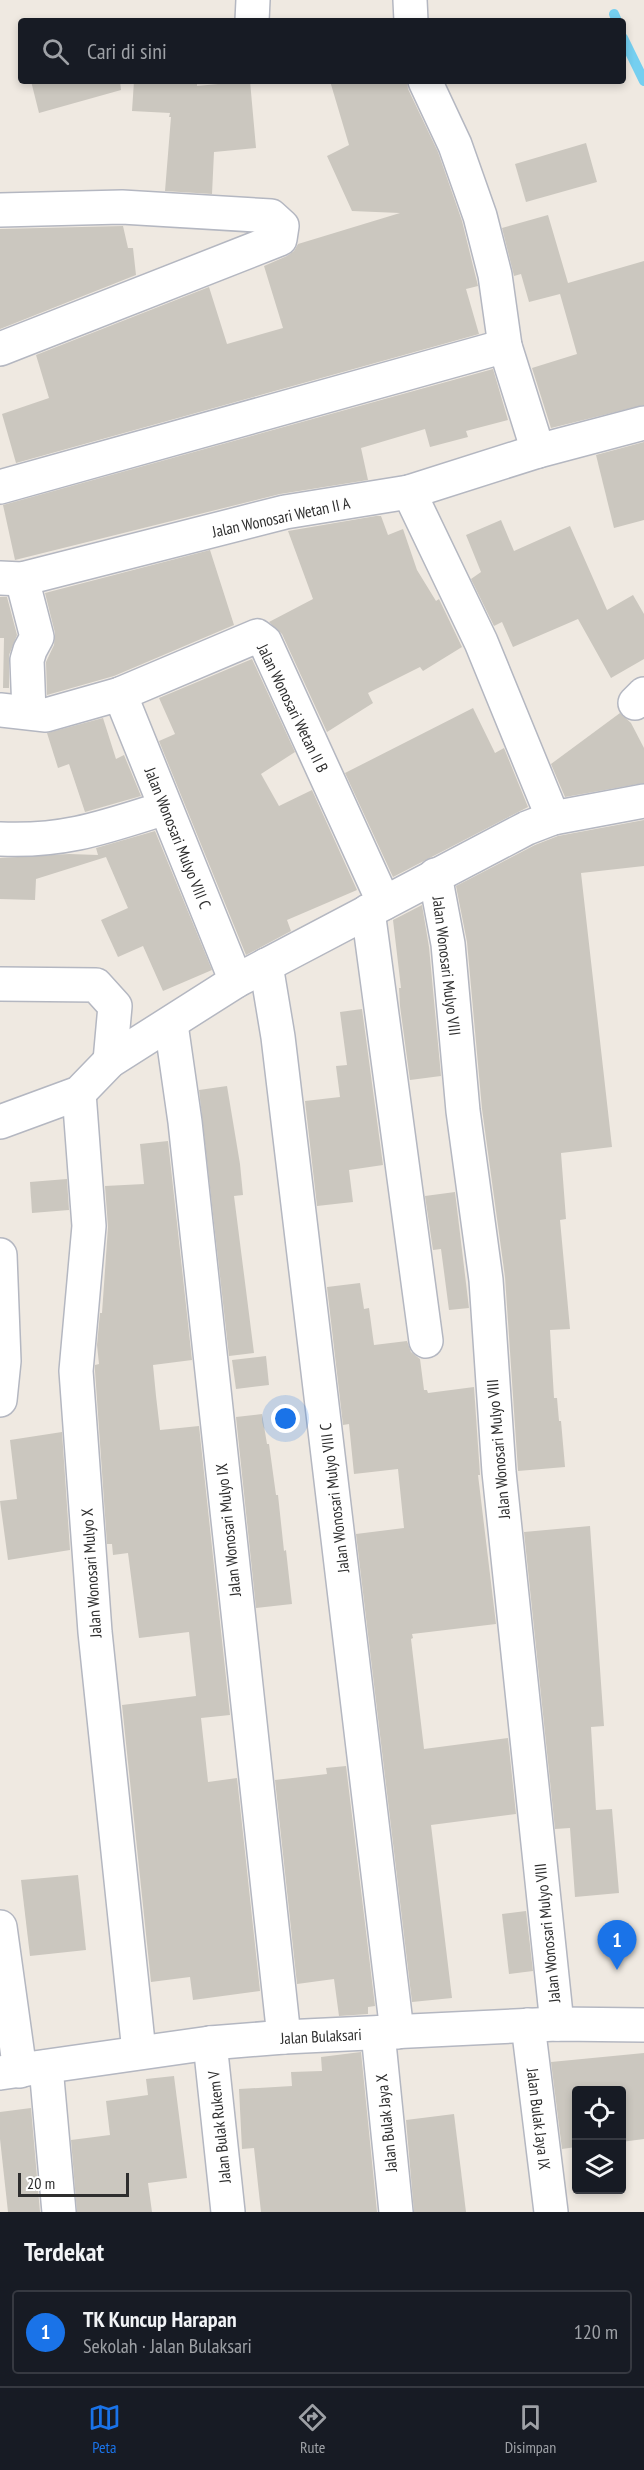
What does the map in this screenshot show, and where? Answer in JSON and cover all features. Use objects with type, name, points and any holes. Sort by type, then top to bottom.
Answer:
[{"type":"street","points":[[252,18],[253,0]]},
{"type":"street","points":[[410,0],[411,18]]},
{"type":"street","points":[[426,84],[455,145],[480,216],[495,275],[505,345],[538,451]]},
{"type":"street","points":[[0,210],[122,207],[271,216],[282,226],[280,239],[0,349]]},
{"type":"street","points":[[0,487],[505,345]]},
{"type":"street","name":"Jalan Wonosari Wetan II A","points":[[11,578],[285,512],[409,492],[538,451],[644,423]]},
{"type":"street","points":[[409,492],[481,642],[553,818]]},
{"type":"street","points":[[11,578],[37,637],[27,660],[15,712]]},
{"type":"street","name":"Jalan Wonosari Wetan II B","points":[[15,712],[46,715],[120,694],[257,636],[265,642],[376,907]]},
{"type":"street","name":"Jalan Wonosari Mulyo VIII C","points":[[120,694],[236,981]]},
{"type":"street","points":[[0,1122],[79,1093],[110,1061],[236,981],[527,828],[553,818],[644,801]]},
{"type":"street","points":[[0,839],[29,840],[80,834],[165,808]]},
{"type":"street","name":"Jalan Wonosari Mulyo VIII","points":[[435,875],[448,944],[463,1111],[486,1280],[542,2025]]},
{"type":"street","points":[[376,907],[426,1341]]},
{"type":"street","name":"Jalan Wonosari Mulyo VIII C","points":[[266,965],[278,1037],[337,1519],[387,2032]]},
{"type":"street","points":[[0,984],[96,985],[115,1006],[110,1061]]},
{"type":"street","name":"Jalan Wonosari Mulyo IX","points":[[171,1024],[185,1122],[284,2037]]},
{"type":"street","name":"Jalan Wonosari Mulyo X","points":[[79,1093],[89,1226],[76,1371],[95,1632],[139,2052]]},
{"type":"street","points":[[0,1255],[4,1361],[0,1400]]},
{"type":"street","points":[[0,1927],[22,2070],[59,2212]]},
{"type":"street","name":"Jalan Bulaksari","points":[[22,2070],[210,2043],[284,2037],[542,2025],[644,2025]]},
{"type":"street","name":"Jalan Bulak Jaya IX","points":[[542,2025],[551,2212]]},
{"type":"street","name":"Jalan Bulak Jaya X","points":[[387,2032],[396,2212]]},
{"type":"street","name":"Jalan Bulak Rukem V","points":[[210,2043],[228,2212]]},
{"type":"building","points":[[32,84],[120,84],[121,90],[39,113]]},
{"type":"building","points":[[134,84],[197,84],[197,86],[250,84],[256,148],[214,152],[212,194],[165,191],[170,113],[132,111]]},
{"type":"building","points":[[331,84],[407,84],[438,152],[462,221],[478,286],[466,289],[479,334],[16,463],[2,414],[49,398],[36,355],[209,287],[227,344],[283,328],[264,266],[287,256],[298,244],[400,213],[352,211],[327,156],[349,145]]},
{"type":"building","points":[[586,143],[597,182],[526,202],[515,164]]},
{"type":"building","points":[[548,215],[568,283],[644,261],[644,405],[551,428],[532,368],[577,354],[560,294],[529,302],[521,274],[514,276],[502,228]]},
{"type":"building","points":[[123,226],[128,248],[133,248],[136,275],[0,329],[0,229]]},
{"type":"building","points":[[493,369],[508,420],[466,431],[468,437],[430,447],[425,429],[361,448],[368,480],[280,494],[15,560],[3,505]]},
{"type":"building","points":[[644,442],[644,520],[614,528],[596,455]]},
{"type":"building","points":[[381,516],[388,535],[403,529],[417,570],[436,601],[439,599],[462,647],[423,671],[420,667],[368,693],[373,703],[327,732],[282,634],[269,622],[313,599],[288,531]]},
{"type":"building","points":[[501,520],[514,551],[570,526],[607,610],[633,595],[644,614],[644,659],[611,678],[578,619],[513,647],[502,622],[494,626],[471,579],[481,572],[466,535]]},
{"type":"building","points":[[210,550],[234,625],[114,676],[47,695],[46,662],[54,645],[55,633],[45,593]]},
{"type":"building","points":[[0,597],[7,597],[17,635],[9,655],[9,688],[3,688],[4,638],[0,638]]},
{"type":"building","points":[[252,659],[295,752],[261,774],[279,806],[312,790],[357,890],[287,920],[291,931],[246,955],[159,741],[175,734],[159,698]]},
{"type":"building","points":[[473,708],[495,753],[504,748],[528,807],[393,877],[345,773]]},
{"type":"building","points":[[620,713],[631,723],[644,748],[644,783],[565,797],[551,764]]},
{"type":"building","points":[[103,718],[116,759],[124,755],[141,796],[85,812],[69,764],[58,768],[47,733]]},
{"type":"building","points":[[644,820],[644,866],[581,873],[612,1147],[561,1153],[566,1219],[560,1220],[570,1329],[550,1330],[554,1398],[557,1398],[559,1421],[561,1421],[565,1467],[518,1471],[505,1277],[482,1109],[467,942],[456,886],[535,845],[558,836]]},
{"type":"building","points":[[155,831],[212,970],[163,991],[143,946],[118,957],[101,920],[128,908],[106,857],[36,879],[35,900],[0,899],[0,858],[69,854],[98,855],[96,848]]},
{"type":"building","points":[[422,905],[429,947],[441,1076],[410,1080],[400,1006],[399,988],[401,988],[393,920]]},
{"type":"building","points":[[362,1009],[383,1165],[349,1170],[353,1202],[317,1206],[305,1101],[340,1097],[336,1066],[347,1065],[340,1012]]},
{"type":"building","points":[[227,1086],[240,1164],[243,1195],[234,1196],[254,1353],[229,1356],[199,1090]]},
{"type":"building","points":[[168,1141],[192,1360],[153,1365],[156,1396],[160,1430],[199,1426],[230,1715],[201,1718],[208,1782],[237,1778],[260,1991],[193,2000],[190,1977],[151,1982],[122,1705],[196,1696],[189,1632],[139,1638],[128,1553],[113,1555],[112,1544],[107,1544],[95,1371],[95,1365],[99,1364],[97,1345],[100,1313],[102,1313],[108,1227],[105,1186],[144,1184],[140,1144]]},
{"type":"building","points":[[67,1179],[69,1210],[32,1213],[30,1182]]},
{"type":"building","points":[[455,1192],[469,1308],[449,1310],[441,1249],[433,1250],[425,1196]]},
{"type":"building","points":[[360,1283],[364,1309],[369,1308],[374,1345],[407,1341],[411,1352],[420,1359],[424,1390],[428,1393],[474,1387],[480,1475],[478,1475],[496,1624],[412,1634],[411,1639],[424,1749],[508,1738],[516,1814],[431,1825],[452,1998],[412,2002],[356,1534],[404,1528],[398,1469],[354,1474],[349,1424],[343,1425],[327,1287]]},
{"type":"building","points":[[266,1356],[269,1385],[236,1389],[232,1360]]},
{"type":"building","points":[[262,1414],[276,1495],[278,1495],[292,1604],[256,1608],[236,1417]]},
{"type":"building","points":[[62,1432],[70,1550],[8,1560],[0,1501],[17,1499],[10,1440]]},
{"type":"building","points":[[590,1526],[604,1726],[591,1727],[596,1810],[612,1809],[619,1893],[575,1897],[570,1828],[555,1829],[524,1532]]},
{"type":"building","points":[[346,1766],[375,2006],[368,2007],[368,2014],[339,2016],[334,1979],[297,1984],[275,1780],[327,1774],[326,1768]]},
{"type":"building","points":[[78,1875],[86,1950],[30,1956],[21,1880]]},
{"type":"building","points":[[526,1911],[533,1971],[509,1974],[502,1914]]},
{"type":"building","points":[[361,2052],[377,2212],[261,2212],[254,2148],[242,2149],[239,2089],[292,2086],[291,2072],[322,2071],[321,2057]]},
{"type":"building","points":[[644,2053],[644,2139],[626,2141],[626,2086],[572,2086],[572,2148],[562,2149],[551,2062]]},
{"type":"building","points":[[174,2076],[187,2178],[148,2183],[152,2212],[77,2212],[71,2140],[110,2135],[106,2101],[148,2095],[146,2079]]},
{"type":"building","points":[[31,2108],[40,2212],[8,2212],[0,2139],[0,2112]]},
{"type":"building","points":[[454,2114],[466,2212],[414,2212],[406,2120]]},
{"type":"waterway","points":[[614,14],[616,18]]},
{"type":"waterway","points":[[626,44],[644,81]]},
{"type":"place","name":"TK Kuncup Harapan","points":[[617,1970]]}]
